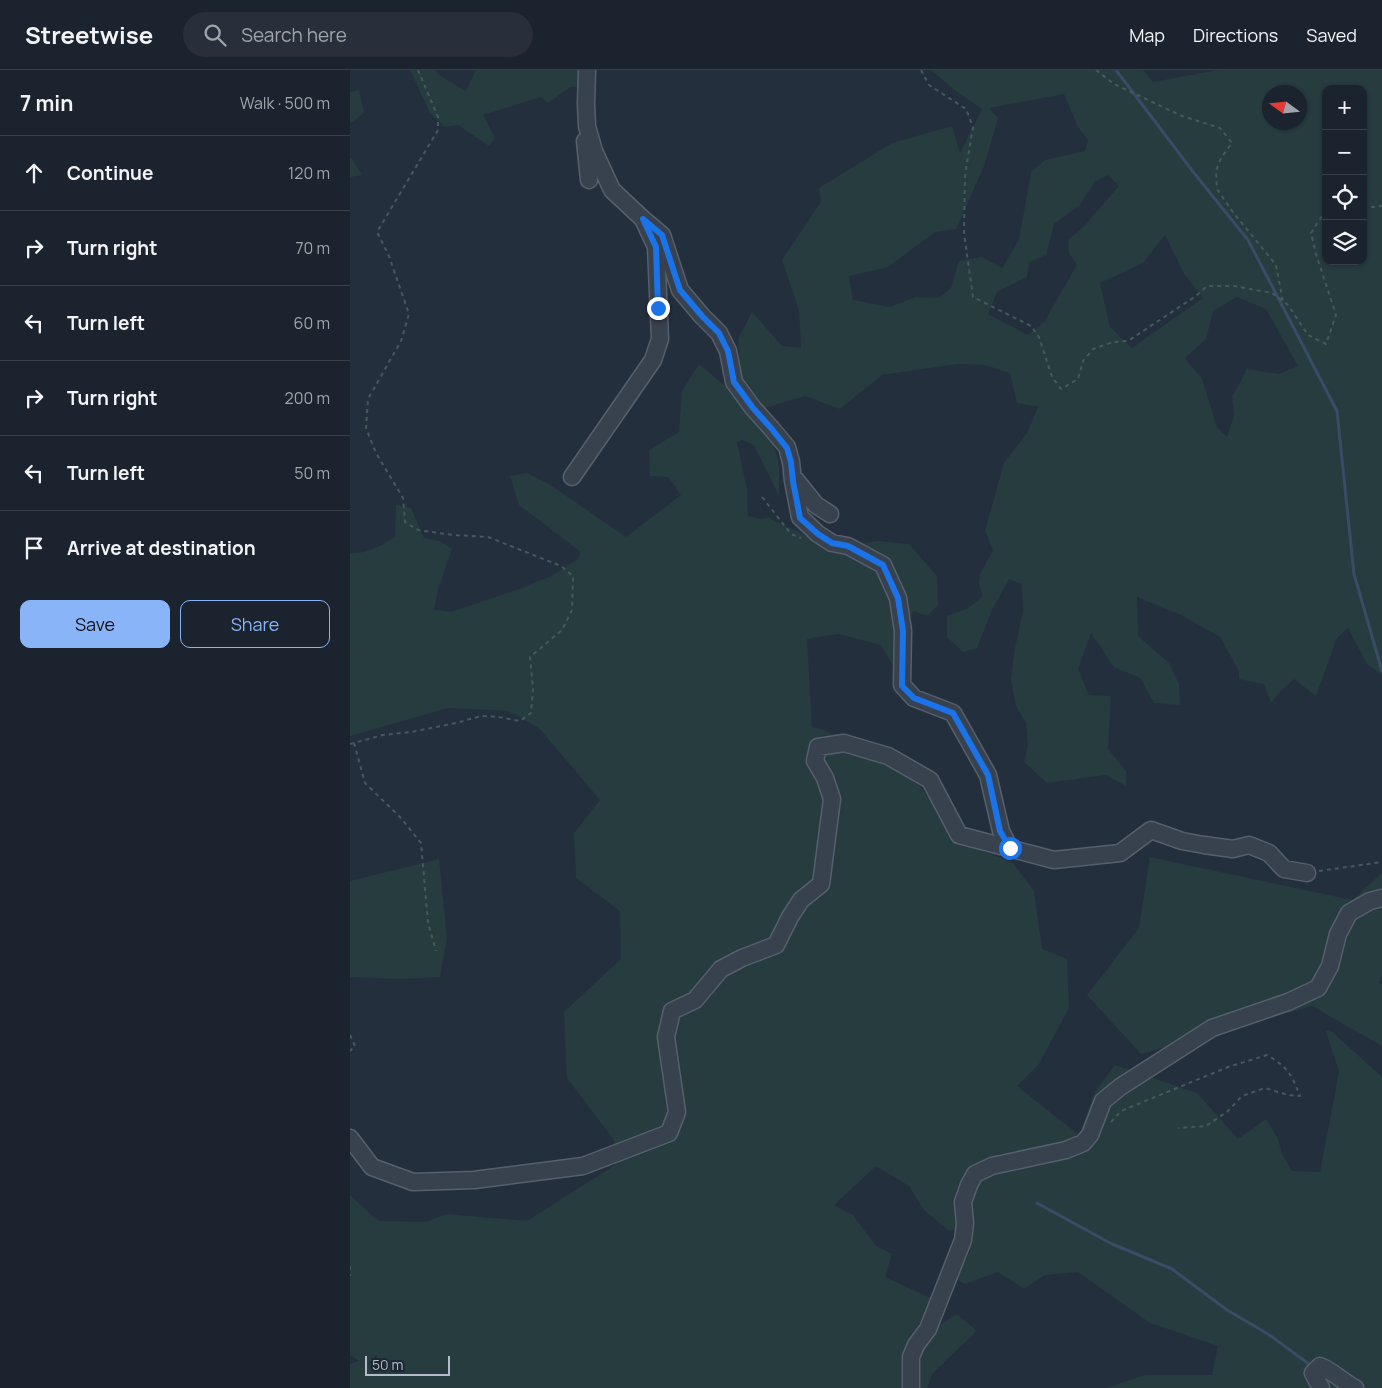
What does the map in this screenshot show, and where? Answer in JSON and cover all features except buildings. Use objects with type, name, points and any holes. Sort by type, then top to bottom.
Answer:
[{"type":"street","points":[[587,70],[586,104],[588,126],[594,151],[612,190],[662,235],[680,290],[719,333],[728,351],[734,382],[787,448],[800,518],[818,534],[832,543],[848,546],[883,565],[898,598],[902,623],[902,686],[914,698],[953,713],[988,775],[1000,831],[1010,848]]},
{"type":"street","points":[[588,126],[585,143],[589,180]]},
{"type":"street","points":[[572,477],[653,360],[660,339],[656,247],[643,219]]},
{"type":"street","points":[[792,476],[805,494],[816,505],[830,514]]},
{"type":"street","points":[[350,1138],[372,1167],[413,1182],[474,1180],[583,1166],[669,1133],[677,1112],[666,1037],[672,1011],[695,1000],[721,969],[742,958],[776,945],[801,900],[821,884],[832,799],[825,778],[815,760],[818,747],[844,743],[888,756],[930,780],[959,835],[1054,860],[1120,853],[1151,830],[1182,841],[1204,846],[1233,849],[1250,845],[1269,853],[1284,869],[1307,873]]},
{"type":"street","points":[[911,1388],[912,1357],[916,1345],[928,1329],[963,1240],[965,1223],[963,1202],[969,1185],[976,1174],[992,1166],[1066,1150],[1083,1143],[1090,1134],[1103,1101],[1120,1087],[1212,1028],[1288,1002],[1318,988],[1330,966],[1338,934],[1349,913],[1370,901],[1382,898]]},
{"type":"street","points":[[1321,1388],[1313,1373],[1320,1366],[1330,1370],[1355,1388]]},
{"type":"path","points":[[350,744],[383,735],[411,732],[481,716],[520,721],[531,713],[533,689],[530,657],[562,630],[572,610],[573,576],[561,566],[488,537],[418,530],[406,522],[403,498],[376,453],[366,428],[368,399],[401,341],[409,314],[389,256],[377,232],[438,130],[438,117],[418,70]]},
{"type":"path","points":[[921,70],[929,85],[966,109],[973,127],[966,175],[964,232],[973,297],[1031,326],[1039,337],[1052,377],[1061,389],[1078,379],[1083,361],[1093,349],[1113,342],[1128,341],[1196,296],[1207,286],[1234,286],[1272,293],[1288,305],[1308,335],[1326,344],[1336,316],[1316,254],[1312,233],[1322,216]]},
{"type":"path","points":[[1096,70],[1114,84],[1182,116],[1220,128],[1232,143],[1221,158],[1216,172],[1217,188],[1232,211],[1276,265],[1283,302]]},
{"type":"path","points":[[1367,208],[1382,206]]},
{"type":"path","points":[[354,743],[365,783],[400,817],[421,843],[428,923],[436,951]]},
{"type":"path","points":[[1307,873],[1382,862]]},
{"type":"path","points":[[350,1035],[355,1046],[350,1051]]},
{"type":"path","points":[[1110,1123],[1121,1111],[1228,1067],[1267,1055],[1290,1072],[1300,1096],[1288,1095],[1265,1088],[1242,1096],[1228,1111],[1206,1126],[1178,1128]]},
{"type":"path","points":[[350,1266],[350,1276]]},
{"type":"green space","points":[[410,70],[435,70],[439,75],[466,91],[476,70],[580,70],[579,87],[570,87],[548,103],[541,97],[483,115],[495,138],[489,146],[458,125],[445,127],[430,113]]},
{"type":"green space","points":[[931,70],[1143,70],[1153,82],[1218,70],[1382,70],[1382,675],[1367,664],[1348,628],[1337,638],[1316,696],[1294,679],[1271,703],[1264,684],[1239,679],[1239,671],[1220,637],[1183,616],[1137,597],[1138,636],[1169,663],[1179,684],[1180,705],[1154,703],[1140,678],[1114,667],[1091,633],[1078,669],[1089,695],[1111,696],[1108,749],[1126,771],[1126,786],[1106,775],[1047,783],[1024,762],[1028,745],[1026,723],[1016,706],[1011,679],[1023,611],[1022,584],[1009,579],[992,610],[977,648],[963,652],[947,637],[947,616],[968,608],[983,596],[979,584],[980,574],[993,550],[985,531],[1004,463],[1027,433],[1038,407],[1017,403],[1010,373],[985,365],[957,364],[882,375],[840,409],[805,396],[765,408],[741,381],[738,339],[752,312],[782,346],[801,348],[799,310],[782,260],[821,202],[819,188],[892,143],[952,126],[960,153],[982,109],[957,92]],"holes":[[[1064,94],[1078,127],[1088,140],[1085,151],[1045,160],[1031,172],[1019,240],[1002,268],[982,257],[959,261],[951,288],[939,298],[915,297],[890,307],[853,300],[849,276],[888,267],[935,232],[956,229],[984,166],[998,118],[989,108]],[[1108,175],[1119,186],[1083,227],[1068,240],[1069,253],[1077,265],[1044,322],[1028,335],[988,314],[997,292],[1027,277],[1029,262],[1046,255],[1054,224],[1080,205],[1095,181]],[[1165,235],[1185,275],[1203,298],[1132,348],[1110,327],[1100,283],[1143,263]],[[1237,297],[1266,309],[1298,366],[1279,374],[1247,369],[1232,397],[1234,416],[1227,437],[1217,427],[1202,379],[1185,358],[1206,339],[1213,311]]]},
{"type":"green space","points":[[359,90],[364,113],[350,124],[350,92]]},
{"type":"green space","points":[[350,158],[352,159],[362,175],[350,177]]},
{"type":"green space","points":[[699,364],[730,390],[767,426],[776,452],[779,466],[779,496],[754,445],[742,440],[737,442],[747,490],[748,516],[761,519],[769,518],[835,549],[877,541],[909,544],[937,576],[938,605],[927,616],[913,611],[893,666],[881,645],[838,634],[807,639],[812,727],[824,730],[914,778],[956,840],[1013,863],[1034,891],[1042,949],[1067,959],[1069,1008],[1039,1064],[1017,1086],[1079,1135],[1095,1092],[1115,1065],[1197,1093],[1238,1139],[1266,1119],[1278,1139],[1282,1154],[1292,1171],[1320,1172],[1339,1072],[1326,1031],[1330,1030],[1382,1077],[1382,1388],[1105,1388],[1146,1375],[1212,1375],[1218,1346],[1150,1323],[1078,1272],[1045,1275],[1024,1289],[998,1272],[965,1284],[956,1279],[970,1251],[960,1228],[949,1231],[924,1210],[909,1186],[876,1166],[834,1205],[853,1215],[876,1246],[892,1254],[885,1277],[933,1299],[938,1326],[957,1314],[977,1331],[932,1374],[927,1388],[350,1388],[350,1364],[359,1361],[350,1355],[350,1195],[378,1221],[426,1222],[446,1214],[527,1221],[615,1165],[614,1140],[567,1078],[564,1012],[621,959],[620,911],[576,878],[574,833],[600,800],[539,728],[508,711],[448,708],[350,736],[350,553],[374,549],[395,537],[396,505],[411,508],[424,538],[440,541],[452,549],[438,590],[434,609],[451,612],[517,590],[553,575],[578,559],[581,552],[519,505],[510,476],[527,473],[549,484],[626,537],[681,495],[668,477],[650,476],[649,450],[679,432],[682,391]]},
{"type":"green space","points":[[1150,857],[1352,900],[1382,873],[1382,975],[1379,983],[1382,984],[1382,1046],[1312,1006],[1141,1054],[1087,995],[1139,928]]},
{"type":"green space","points":[[439,859],[447,939],[440,977],[399,979],[350,977],[350,881]]},
{"type":"waterway","points":[[1116,70],[1194,173],[1248,240],[1337,411],[1354,574],[1382,671]]},
{"type":"waterway","points":[[1037,1203],[1110,1243],[1172,1269],[1227,1310],[1268,1334],[1313,1367]]},
{"type":"route","points":[[658,308],[656,247],[643,219],[662,235],[680,290],[719,333],[728,351],[734,382],[787,448],[800,518],[818,534],[832,543],[848,546],[883,565],[898,598],[903,631],[902,686],[914,698],[953,713],[970,740],[988,775],[1000,831],[1010,848]]}]
